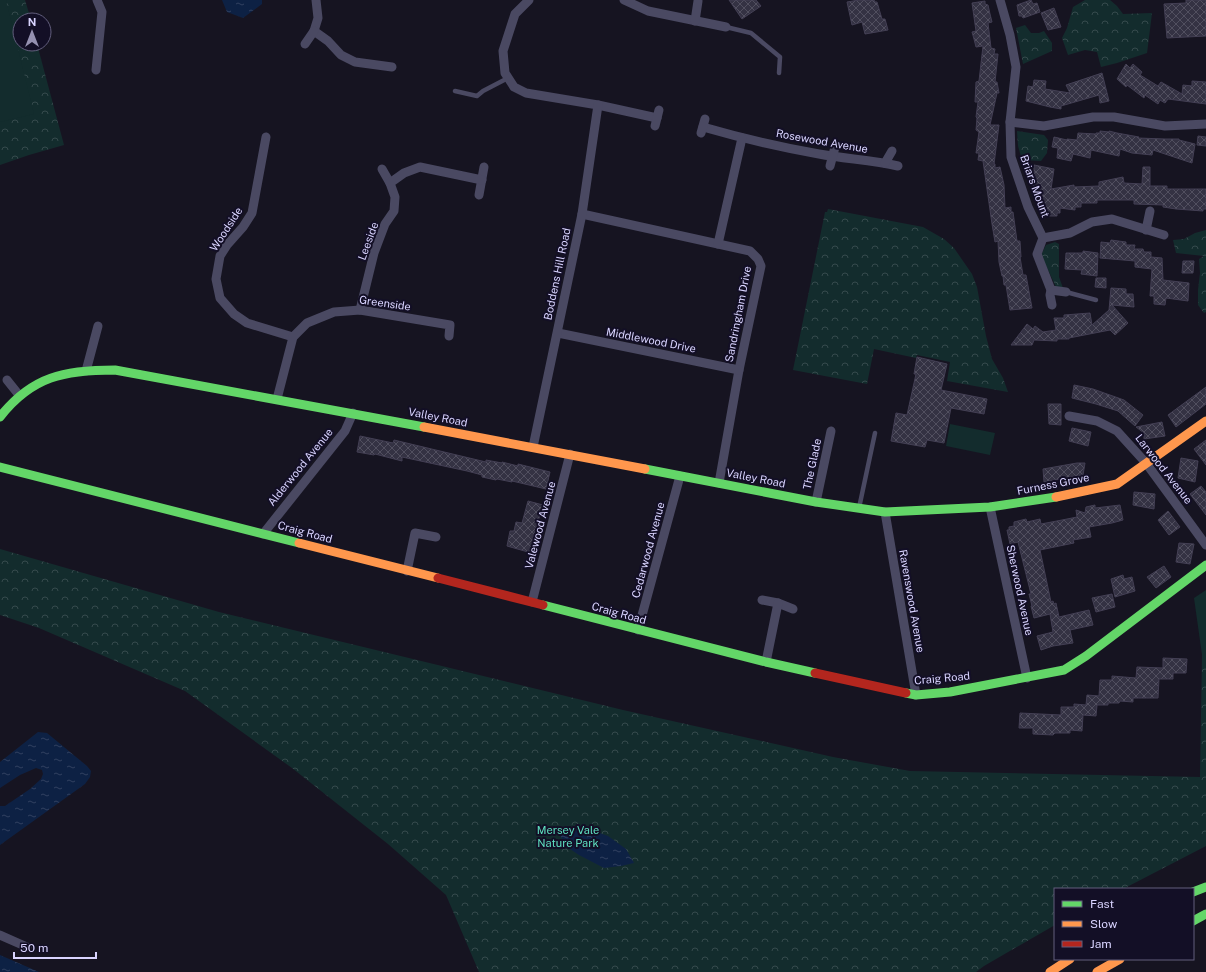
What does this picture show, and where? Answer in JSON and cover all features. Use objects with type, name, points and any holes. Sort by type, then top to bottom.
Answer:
[{"type":"main road","name":"Valley Road","points":[[0,417],[19,396],[32,386],[54,375],[79,371],[115,370],[353,413],[816,502],[885,512]]},
{"type":"main road","name":"Furness Grove","points":[[885,512],[990,507],[1039,500],[1117,484],[1146,462],[1206,421]]},
{"type":"main road","name":"Craig Road","points":[[0,467],[766,662],[916,695],[950,692],[1064,670],[1086,656],[1206,565]]},
{"type":"main road","points":[[1194,892],[1206,887]]},
{"type":"main road","points":[[1194,920],[1206,914]]},
{"type":"main road","points":[[1050,972],[1068,960]]},
{"type":"main road","points":[[1097,972],[1118,960]]},
{"type":"street","points":[[96,70],[102,12],[97,0]]},
{"type":"street","points":[[305,44],[314,31],[318,18],[316,0]]},
{"type":"street","points":[[529,0],[515,14],[503,51],[505,73],[514,87],[526,93],[598,105],[657,118]]},
{"type":"street","points":[[624,0],[648,11],[726,28]]},
{"type":"street","name":"Briars Mount","points":[[1000,0],[1010,35],[1016,67],[1010,122],[1011,157],[1028,207],[1043,238]]},
{"type":"street","points":[[695,21],[698,1]]},
{"type":"street","points":[[314,31],[328,41],[341,55],[355,62],[392,67]]},
{"type":"street","name":"Boddens Hill Road","points":[[533,447],[582,214],[598,105]]},
{"type":"street","points":[[1010,122],[1044,126],[1093,117],[1114,117],[1165,126],[1206,124]]},
{"type":"street","name":"Rosewood Avenue","points":[[703,126],[742,138],[833,156],[898,166]]},
{"type":"street","name":"Woodside","points":[[266,137],[252,213],[220,256],[216,279],[220,298],[234,314],[247,322],[293,337]]},
{"type":"street","points":[[718,244],[742,138]]},
{"type":"street","points":[[830,166],[835,147]]},
{"type":"street","points":[[886,163],[892,151]]},
{"type":"street","points":[[479,195],[484,167]]},
{"type":"street","points":[[390,183],[404,173],[420,168],[482,180]]},
{"type":"street","name":"Leeside","points":[[360,310],[374,253],[386,224],[394,211],[395,197],[390,183],[382,169]]},
{"type":"street","points":[[1146,230],[1150,211]]},
{"type":"street","name":"Sandringham Drive","points":[[582,214],[750,251],[758,259],[760,266],[739,370],[719,483]]},
{"type":"street","points":[[1052,305],[1050,295],[1051,290],[1037,254],[1043,238],[1070,233],[1092,222],[1112,219],[1164,235]]},
{"type":"street","points":[[1051,290],[1066,292]]},
{"type":"street","name":"Greenside","points":[[293,337],[307,323],[334,312],[360,310],[450,326],[449,336]]},
{"type":"street","points":[[86,371],[98,326]]},
{"type":"street","name":"Middlewood Drive","points":[[558,333],[739,370]]},
{"type":"street","points":[[277,399],[293,337]]},
{"type":"street","points":[[7,380],[19,396]]},
{"type":"street","name":"Alderwood Avenue","points":[[263,534],[345,431],[353,413]]},
{"type":"street","name":"Larwood Avenue","points":[[1069,416],[1097,421],[1117,431],[1146,462],[1206,545]]},
{"type":"street","name":"The Glade","points":[[816,502],[831,431]]},
{"type":"street","name":"Valewood Avenue","points":[[532,602],[570,454]]},
{"type":"street","name":"Cedarwood Avenue","points":[[638,630],[680,476]]},
{"type":"street","name":"Sherwood Avenue","points":[[990,507],[1027,678]]},
{"type":"street","name":"Ravenswood Avenue","points":[[885,512],[916,695]]},
{"type":"street","points":[[407,571],[415,533],[436,537]]},
{"type":"street","points":[[762,600],[778,603],[793,609]]},
{"type":"street","points":[[766,662],[778,603]]},
{"type":"street","points":[[0,935],[27,948]]},
{"type":"lane","points":[[726,28],[751,33],[780,57],[779,73]]},
{"type":"lane","points":[[455,91],[477,96],[483,91],[508,78]]},
{"type":"lane","points":[[1066,292],[1096,300]]},
{"type":"lane","points":[[858,508],[875,433]]},
{"type":"green space","points":[[0,0],[25,0],[29,12],[12,12],[12,52],[39,52],[64,145],[0,165]]},
{"type":"green space","points":[[0,0],[6,0],[12,24],[12,52],[19,52],[34,114],[0,122]]},
{"type":"green space","points":[[1085,0],[1110,0],[1123,14],[1152,13],[1147,53],[1101,67],[1097,52],[1085,50],[1068,55],[1062,38],[1067,28],[1073,7]]},
{"type":"green space","points":[[1025,25],[1031,33],[1039,33],[1044,31],[1052,43],[1052,51],[1023,64],[1016,28]]},
{"type":"green space","points":[[1017,131],[1044,135],[1048,140],[1047,153],[1041,161],[1022,160],[1018,146]]},
{"type":"green space","points":[[828,209],[923,227],[944,239],[954,248],[972,274],[977,287],[992,359],[1003,378],[1008,392],[947,381],[950,362],[917,355],[916,358],[874,349],[867,384],[793,370],[825,212],[827,212]]},
{"type":"green space","points":[[1206,230],[1206,312],[1204,313],[1198,305],[1198,290],[1200,273],[1199,259],[1204,256],[1176,253],[1173,240],[1184,239],[1195,233]]},
{"type":"green space","points":[[1055,242],[1059,244],[1059,277],[1063,288],[1056,287],[1041,255],[1046,245]]},
{"type":"green space","points":[[950,424],[995,433],[990,455],[946,446]]},
{"type":"green space","name":"Mersey Vale Nature Park","points":[[0,549],[219,612],[623,710],[833,757],[910,771],[1200,777],[1202,655],[1206,655],[1206,846],[1125,888],[1054,888],[1054,926],[976,972],[479,972],[446,895],[388,844],[292,768],[185,691],[39,628],[0,615]]},
{"type":"green space","points":[[1206,590],[1206,655],[1202,655],[1194,598]]},
{"type":"water","points":[[222,0],[262,0],[262,4],[243,18],[227,12]]},
{"type":"water","points":[[38,732],[47,733],[87,766],[91,771],[90,777],[85,784],[0,845],[0,806],[5,806],[30,789],[41,779],[43,774],[42,770],[36,768],[20,775],[0,788],[0,762]]},
{"type":"water","points":[[579,829],[594,831],[608,836],[626,849],[634,863],[604,868],[579,855],[570,849],[559,835]]},
{"type":"water","points":[[0,955],[39,972],[0,972]]},
{"type":"building","points":[[729,0],[756,0],[761,6],[742,19]]},
{"type":"building","points":[[874,0],[877,2],[882,19],[885,19],[888,30],[865,34],[862,22],[852,25],[847,2]]},
{"type":"building","points":[[1031,0],[1033,4],[1037,3],[1040,12],[1023,18],[1022,16],[1019,16],[1017,5]]},
{"type":"building","points":[[1186,0],[1206,0],[1206,36],[1167,38],[1164,4],[1186,3]]},
{"type":"building","points":[[985,1],[985,4],[988,5],[992,22],[988,23],[991,48],[995,49],[994,54],[998,54],[995,82],[997,82],[999,93],[997,93],[990,125],[999,125],[994,164],[995,168],[1000,167],[1004,185],[1005,208],[1011,207],[1011,212],[1013,212],[1017,241],[1020,241],[1020,257],[1023,275],[1026,275],[1032,308],[1010,310],[1006,285],[1004,285],[999,262],[998,241],[995,242],[983,161],[978,160],[979,153],[976,153],[979,132],[976,130],[978,102],[975,102],[976,82],[979,81],[983,46],[976,47],[972,32],[976,31],[972,3]]},
{"type":"building","points":[[1054,8],[1061,27],[1048,30],[1041,13]]},
{"type":"building","points":[[1126,64],[1130,68],[1133,64],[1142,72],[1140,75],[1158,86],[1161,82],[1182,94],[1183,85],[1192,86],[1192,81],[1206,82],[1206,104],[1168,99],[1165,103],[1160,100],[1158,104],[1145,95],[1144,98],[1127,85],[1126,87],[1117,79]]},
{"type":"building","points":[[1102,73],[1109,101],[1100,103],[1099,95],[1061,106],[1061,109],[1026,101],[1028,86],[1033,87],[1034,80],[1046,81],[1045,89],[1070,93],[1066,85]]},
{"type":"building","points":[[1100,131],[1109,131],[1139,137],[1138,138],[1179,139],[1195,144],[1192,163],[1153,150],[1152,155],[1132,153],[1120,149],[1119,156],[1091,150],[1090,158],[1073,154],[1071,161],[1057,158],[1058,148],[1052,147],[1054,137],[1067,140],[1077,140],[1078,133],[1096,134],[1100,133]]},
{"type":"building","points":[[1198,136],[1206,137],[1206,146],[1197,145]]},
{"type":"building","points":[[1034,165],[1054,169],[1051,189],[1074,185],[1074,187],[1099,186],[1099,182],[1123,177],[1124,183],[1142,184],[1143,167],[1150,167],[1150,186],[1167,186],[1167,189],[1206,189],[1206,209],[1203,209],[1203,211],[1176,209],[1163,207],[1163,205],[1134,204],[1134,200],[1097,200],[1097,203],[1081,203],[1081,207],[1075,207],[1075,210],[1060,208],[1060,213],[1057,213],[1057,216],[1042,216],[1042,191],[1035,194],[1032,182]]},
{"type":"building","points":[[1111,240],[1126,242],[1126,245],[1135,245],[1134,249],[1143,249],[1144,252],[1151,252],[1151,257],[1162,258],[1163,280],[1189,283],[1188,301],[1166,298],[1165,305],[1154,304],[1154,296],[1150,296],[1152,269],[1135,267],[1135,261],[1100,258],[1101,242],[1110,243]]},
{"type":"building","points":[[1083,251],[1098,253],[1097,276],[1081,274],[1082,270],[1065,269],[1066,253],[1083,253]]},
{"type":"building","points":[[1183,261],[1194,261],[1193,273],[1182,273]]},
{"type":"building","points":[[1096,278],[1106,278],[1106,288],[1095,287]]},
{"type":"building","points":[[1111,288],[1126,289],[1126,294],[1133,294],[1134,307],[1112,305],[1128,323],[1115,335],[1110,330],[1069,339],[1057,339],[1057,341],[1034,340],[1032,345],[1011,345],[1027,324],[1033,329],[1035,326],[1043,332],[1056,330],[1054,318],[1064,318],[1064,315],[1090,313],[1092,325],[1109,310]]},
{"type":"building","points":[[917,357],[947,364],[941,390],[987,399],[984,414],[951,408],[944,443],[927,440],[925,447],[891,441],[896,413],[907,415],[916,374],[914,374]]},
{"type":"building","points":[[1074,385],[1093,389],[1124,400],[1143,415],[1135,426],[1118,411],[1072,398]]},
{"type":"building","points":[[1206,387],[1206,404],[1176,427],[1168,415]]},
{"type":"building","points":[[1048,404],[1061,404],[1061,425],[1049,424]]},
{"type":"building","points":[[1162,422],[1165,436],[1144,439],[1144,433],[1136,427]]},
{"type":"building","points":[[1072,428],[1091,432],[1088,446],[1069,441]]},
{"type":"building","points":[[360,436],[393,443],[394,440],[486,462],[486,460],[518,466],[518,464],[550,472],[546,489],[512,481],[482,477],[482,475],[467,471],[402,457],[402,461],[375,454],[357,452]]},
{"type":"building","points":[[1206,440],[1206,465],[1194,449]]},
{"type":"building","points":[[1181,458],[1198,461],[1195,482],[1178,478]]},
{"type":"building","points":[[1085,463],[1083,475],[1044,482],[1043,469]]},
{"type":"building","points":[[1201,486],[1206,492],[1206,515],[1190,494]]},
{"type":"building","points":[[1134,492],[1155,494],[1154,509],[1133,505]]},
{"type":"building","points":[[528,501],[543,505],[532,541],[538,543],[535,554],[507,546],[510,531],[514,531],[516,522],[522,523]]},
{"type":"building","points":[[1095,505],[1095,508],[1120,505],[1123,520],[1089,527],[1091,537],[1073,540],[1074,543],[1040,550],[1051,602],[1053,601],[1054,604],[1056,603],[1059,617],[1089,610],[1093,625],[1070,630],[1073,643],[1053,646],[1041,650],[1037,636],[1053,632],[1050,614],[1034,618],[1029,594],[1031,594],[1018,542],[1010,544],[1007,530],[1009,530],[1009,527],[1014,526],[1014,522],[1026,519],[1027,522],[1040,519],[1041,524],[1077,517],[1076,510],[1085,513],[1086,507]]},
{"type":"building","points":[[1168,511],[1180,527],[1169,535],[1158,520]]},
{"type":"building","points":[[1179,543],[1194,544],[1190,564],[1176,562]]},
{"type":"building","points":[[1164,566],[1171,577],[1156,588],[1147,577]]},
{"type":"building","points":[[1123,575],[1124,579],[1132,577],[1135,591],[1115,597],[1111,579]]},
{"type":"building","points":[[1112,594],[1115,607],[1096,612],[1092,598]]},
{"type":"building","points":[[1163,658],[1187,659],[1186,673],[1173,673],[1173,679],[1159,679],[1158,698],[1133,698],[1133,702],[1120,701],[1119,703],[1108,703],[1108,705],[1097,705],[1096,716],[1083,715],[1082,731],[1070,730],[1070,733],[1055,733],[1053,735],[1033,734],[1033,728],[1019,728],[1020,713],[1061,715],[1061,707],[1074,707],[1074,704],[1086,705],[1087,695],[1099,696],[1100,680],[1112,680],[1112,676],[1136,678],[1137,667],[1163,668]]},
{"type":"traffic: fast","points":[[0,417],[24,392],[51,378],[80,372],[115,370],[424,427]]},
{"type":"traffic: fast","points":[[0,467],[299,543]]},
{"type":"traffic: fast","points":[[645,469],[816,502],[885,512],[990,507],[1056,497]]},
{"type":"traffic: fast","points":[[906,693],[916,695],[950,692],[1064,670],[1086,656],[1206,565]]},
{"type":"traffic: fast","points":[[543,605],[766,662],[815,673]]},
{"type":"traffic: fast","points":[[1194,892],[1206,887]]},
{"type":"traffic: fast","points":[[1194,920],[1206,914]]},
{"type":"traffic: slow","points":[[1056,497],[1117,484],[1206,421]]},
{"type":"traffic: slow","points":[[424,427],[645,469]]},
{"type":"traffic: slow","points":[[299,543],[438,578]]},
{"type":"traffic: slow","points":[[1050,972],[1068,960]]},
{"type":"traffic: slow","points":[[1097,972],[1118,960]]},
{"type":"traffic: jam","points":[[438,578],[543,605]]},
{"type":"traffic: jam","points":[[815,673],[906,693]]}]
